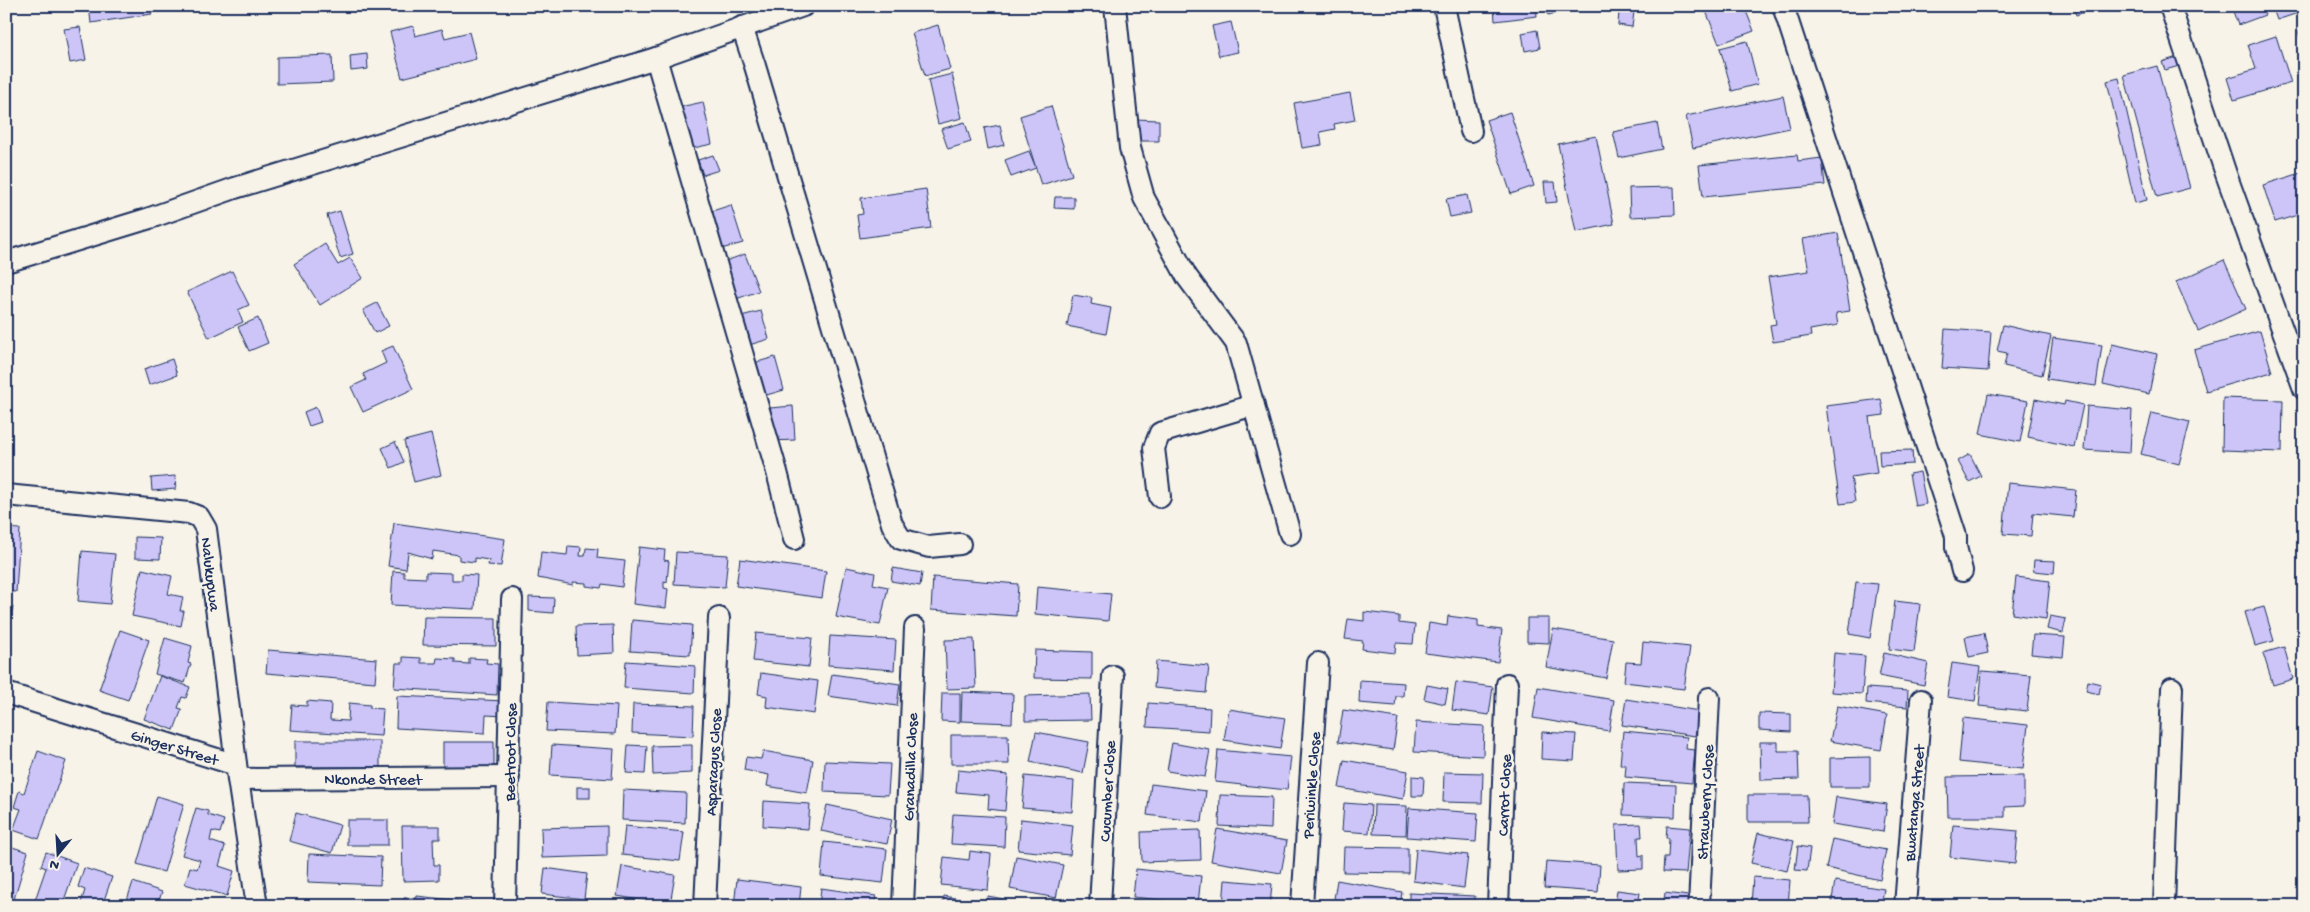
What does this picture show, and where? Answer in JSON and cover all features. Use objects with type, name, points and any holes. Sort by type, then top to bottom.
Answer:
[{"type":"street","points":[[6,262],[150,218],[235,188],[656,58],[803,6]]},
{"type":"street","points":[[1115,6],[1130,148],[1144,198],[1187,277],[1236,343],[1290,534]]},
{"type":"street","points":[[1444,6],[1471,131]]},
{"type":"street","points":[[1783,6],[1956,536],[1956,547],[1962,571]]},
{"type":"street","points":[[2170,6],[2226,174],[2304,390]]},
{"type":"street","points":[[742,26],[756,66],[892,524],[901,539],[929,546],[960,544]]},
{"type":"street","points":[[656,58],[778,472],[794,539]]},
{"type":"street","points":[[1160,497],[1154,448],[1160,433],[1254,405]]},
{"type":"street","name":"Nalukupwa","points":[[6,495],[189,513],[198,517],[206,529],[237,772]]},
{"type":"street","name":"Beetroot Close","points":[[505,906],[512,599]]},
{"type":"street","name":"Asparagus Close","points":[[705,906],[719,618]]},
{"type":"street","name":"Granadilla Close","points":[[904,906],[915,628]]},
{"type":"street","name":"Periwinkle Close","points":[[1302,906],[1318,663]]},
{"type":"street","name":"Cucumber Close","points":[[1100,906],[1113,676]]},
{"type":"street","name":"Carrot Close","points":[[1498,906],[1507,684]]},
{"type":"street","points":[[2164,906],[2172,688]]},
{"type":"street","name":"Ginger Street","points":[[6,693],[237,772]]},
{"type":"street","name":"Strawberry Close","points":[[1699,906],[1709,698]]},
{"type":"street","name":"Bwatanga Street","points":[[1905,906],[1921,700]]},
{"type":"street","points":[[237,772],[257,906]]},
{"type":"street","name":"Nkonde Street","points":[[237,772],[509,777]]},
{"type":"building","points":[[89,6],[151,6],[152,14],[91,23]]},
{"type":"building","points":[[1494,6],[1536,6],[1537,16],[1495,21]]},
{"type":"building","points":[[1546,6],[1586,6],[1548,15]]},
{"type":"building","points":[[1704,6],[1744,6],[1754,31],[1719,44]]},
{"type":"building","points":[[2073,6],[2090,6],[2091,10],[2076,15]]},
{"type":"building","points":[[2231,6],[2262,6],[2265,15],[2238,25]]},
{"type":"building","points":[[2272,6],[2304,6],[2304,11],[2277,20]]},
{"type":"building","points":[[1619,11],[1634,12],[1632,27],[1618,25]]},
{"type":"building","points":[[1231,22],[1238,52],[1219,56],[1212,26]]},
{"type":"building","points":[[938,25],[950,69],[925,76],[912,33]]},
{"type":"building","points":[[413,26],[415,36],[442,29],[445,38],[469,32],[476,59],[402,78],[390,32]]},
{"type":"building","points":[[80,27],[86,60],[70,63],[64,29]]},
{"type":"building","points":[[1537,30],[1540,48],[1525,51],[1522,33]]},
{"type":"building","points":[[2304,30],[2304,49],[2298,32]]},
{"type":"building","points":[[2276,36],[2291,83],[2234,100],[2227,78],[2256,69],[2248,45]]},
{"type":"building","points":[[1747,41],[1758,84],[1732,91],[1720,48]]},
{"type":"building","points":[[367,54],[368,69],[351,71],[350,56]]},
{"type":"building","points":[[332,55],[333,82],[277,84],[277,57]]},
{"type":"building","points":[[2180,56],[2183,65],[2165,70],[2162,62]]},
{"type":"building","points":[[2157,66],[2190,188],[2157,197],[2124,75]]},
{"type":"building","points":[[952,74],[962,118],[938,124],[928,80]]},
{"type":"building","points":[[2119,78],[2147,200],[2135,203],[2107,81]]},
{"type":"building","points":[[1350,93],[1355,120],[1334,124],[1335,129],[1320,132],[1322,145],[1302,148],[1294,103]]},
{"type":"building","points":[[1783,96],[1790,128],[1693,148],[1686,116]]},
{"type":"building","points":[[703,102],[712,144],[689,149],[680,107]]},
{"type":"building","points":[[1051,106],[1072,175],[1041,185],[1020,116]]},
{"type":"building","points":[[1510,112],[1534,186],[1511,194],[1486,120]]},
{"type":"building","points":[[1135,119],[1159,120],[1159,141],[1135,141]]},
{"type":"building","points":[[965,122],[971,142],[948,149],[941,129]]},
{"type":"building","points":[[1657,123],[1662,149],[1619,158],[1613,132]]},
{"type":"building","points":[[1000,125],[1004,145],[988,149],[984,128]]},
{"type":"building","points":[[1596,136],[1614,224],[1576,232],[1558,144]]},
{"type":"building","points":[[1029,151],[1036,168],[1011,177],[1005,160]]},
{"type":"building","points":[[713,155],[719,170],[703,175],[698,160]]},
{"type":"building","points":[[1797,155],[1798,161],[1822,158],[1825,185],[1703,197],[1699,165]]},
{"type":"building","points":[[2304,172],[2304,213],[2275,222],[2263,185]]},
{"type":"building","points":[[1544,182],[1555,182],[1557,202],[1546,203]]},
{"type":"building","points":[[1674,187],[1675,215],[1630,217],[1629,188]]},
{"type":"building","points":[[926,189],[931,228],[860,238],[857,215],[863,214],[861,198]]},
{"type":"building","points":[[1467,195],[1471,213],[1450,217],[1446,199]]},
{"type":"building","points":[[1055,197],[1074,197],[1074,209],[1054,208]]},
{"type":"building","points":[[731,205],[743,243],[721,249],[709,212]]},
{"type":"building","points":[[340,211],[353,254],[340,258],[327,215]]},
{"type":"building","points":[[1838,233],[1850,311],[1836,313],[1838,325],[1810,330],[1811,336],[1773,342],[1770,325],[1776,324],[1768,277],[1809,271],[1803,239]]},
{"type":"building","points":[[325,244],[338,265],[350,258],[363,278],[320,305],[294,264]]},
{"type":"building","points":[[745,254],[759,291],[736,299],[723,262]]},
{"type":"building","points":[[2224,260],[2246,309],[2198,331],[2176,282]]},
{"type":"building","points":[[232,271],[249,305],[238,310],[243,322],[209,338],[187,292]]},
{"type":"building","points":[[1073,295],[1092,298],[1091,304],[1111,308],[1106,334],[1067,326]]},
{"type":"building","points":[[377,303],[389,326],[375,333],[363,310]]},
{"type":"building","points":[[761,311],[769,339],[749,345],[741,316]]},
{"type":"building","points":[[258,318],[268,343],[249,351],[238,327]]},
{"type":"building","points":[[2003,325],[2051,336],[2042,375],[2004,366],[2007,353],[1997,351]]},
{"type":"building","points":[[1945,329],[1991,332],[1988,371],[1942,368]]},
{"type":"building","points":[[2260,331],[2272,372],[2206,391],[2194,350]]},
{"type":"building","points":[[2053,338],[2102,345],[2096,386],[2047,379]]},
{"type":"building","points":[[2112,344],[2157,354],[2149,394],[2103,384]]},
{"type":"building","points":[[393,346],[413,389],[363,412],[351,387],[366,380],[363,374],[386,363],[381,351]]},
{"type":"building","points":[[775,357],[784,390],[763,396],[754,363]]},
{"type":"building","points":[[172,359],[177,375],[149,385],[144,369]]},
{"type":"building","points":[[1988,394],[2028,401],[2020,442],[1980,434]]},
{"type":"building","points":[[2223,398],[2283,400],[2282,452],[2222,450]]},
{"type":"building","points":[[1881,399],[1884,415],[1869,417],[1877,473],[1851,477],[1855,502],[1840,504],[1826,406]]},
{"type":"building","points":[[2035,399],[2064,405],[2065,401],[2083,405],[2074,447],[2028,437]]},
{"type":"building","points":[[793,406],[795,440],[772,441],[770,408]]},
{"type":"building","points":[[2087,406],[2132,410],[2130,453],[2084,450]]},
{"type":"building","points":[[316,407],[321,422],[309,426],[304,412]]},
{"type":"building","points":[[2152,413],[2190,422],[2179,464],[2141,454]]},
{"type":"building","points":[[431,434],[441,475],[414,482],[404,441]]},
{"type":"building","points":[[395,442],[404,462],[391,468],[382,448]]},
{"type":"building","points":[[1912,450],[1913,464],[1880,466],[1879,451]]},
{"type":"building","points":[[1970,454],[1981,476],[1969,482],[1958,461]]},
{"type":"building","points":[[1920,472],[1926,504],[1915,506],[1909,474]]},
{"type":"building","points":[[175,476],[176,489],[152,491],[151,478]]},
{"type":"building","points":[[2008,483],[2076,490],[2073,517],[2033,513],[2031,536],[2003,534]]},
{"type":"building","points":[[394,523],[505,539],[501,566],[488,565],[489,560],[475,558],[475,562],[459,560],[459,555],[433,551],[432,559],[408,552],[406,569],[388,566]]},
{"type":"building","points":[[6,528],[20,529],[16,592],[6,591]]},
{"type":"building","points":[[135,537],[161,538],[160,559],[135,558]]},
{"type":"building","points":[[568,546],[581,547],[580,556],[585,556],[586,548],[598,549],[597,558],[625,561],[622,587],[602,584],[601,588],[586,586],[586,583],[573,582],[573,585],[538,578],[541,552],[567,555]]},
{"type":"building","points":[[639,547],[665,550],[664,560],[669,561],[667,582],[664,581],[664,588],[668,589],[666,608],[633,604]]},
{"type":"building","points":[[82,551],[115,554],[110,604],[78,601]]},
{"type":"building","points":[[676,552],[728,555],[725,587],[674,584]]},
{"type":"building","points":[[740,559],[826,571],[822,598],[736,586]]},
{"type":"building","points":[[2034,560],[2055,561],[2054,573],[2033,571]]},
{"type":"building","points":[[846,567],[875,573],[873,584],[888,587],[880,625],[836,617]]},
{"type":"building","points":[[893,568],[922,573],[920,586],[891,581]]},
{"type":"building","points":[[142,569],[172,576],[168,594],[183,597],[180,611],[184,611],[181,626],[132,616]]},
{"type":"building","points":[[393,571],[404,572],[404,577],[426,578],[426,572],[452,573],[452,580],[462,580],[462,574],[477,575],[475,609],[391,605]]},
{"type":"building","points":[[933,577],[1018,584],[1016,616],[931,610]]},
{"type":"building","points":[[2016,577],[2050,581],[2046,619],[2012,614]]},
{"type":"building","points":[[1856,582],[1878,584],[1870,638],[1849,634]]},
{"type":"building","points":[[1037,587],[1111,594],[1108,621],[1035,614]]},
{"type":"building","points":[[529,597],[554,598],[553,613],[529,611]]},
{"type":"building","points":[[1895,601],[1920,604],[1914,652],[1889,649]]},
{"type":"building","points":[[6,605],[13,607],[8,623],[12,624],[6,642]]},
{"type":"building","points":[[2264,607],[2274,641],[2255,646],[2245,612]]},
{"type":"building","points":[[1364,612],[1399,616],[1399,623],[1415,625],[1413,644],[1396,643],[1395,653],[1362,649],[1363,641],[1345,639],[1348,619],[1364,621]]},
{"type":"building","points":[[1448,616],[1478,620],[1478,627],[1502,630],[1498,662],[1425,653],[1429,623],[1447,626]]},
{"type":"building","points":[[2050,616],[2066,619],[2063,633],[2047,629]]},
{"type":"building","points":[[424,617],[496,618],[496,646],[423,645]]},
{"type":"building","points":[[1527,618],[1549,618],[1549,643],[1527,642]]},
{"type":"building","points":[[632,620],[692,625],[690,655],[630,651]]},
{"type":"building","points":[[613,625],[614,653],[577,655],[576,626]]},
{"type":"building","points":[[1553,629],[1613,639],[1606,678],[1546,667]]},
{"type":"building","points":[[120,630],[149,640],[128,700],[99,690]]},
{"type":"building","points":[[756,633],[812,638],[809,667],[753,661]]},
{"type":"building","points":[[1984,633],[1988,653],[1969,657],[1965,637]]},
{"type":"building","points":[[2033,635],[2065,637],[2063,657],[2031,654]]},
{"type":"building","points":[[830,636],[896,640],[894,670],[828,665]]},
{"type":"building","points":[[165,638],[192,646],[188,663],[191,664],[185,683],[155,674]]},
{"type":"building","points":[[974,639],[976,688],[947,689],[945,640]]},
{"type":"building","points":[[1643,642],[1690,647],[1684,689],[1624,682],[1626,662],[1641,663]]},
{"type":"building","points":[[2284,647],[2293,679],[2273,685],[2263,653]]},
{"type":"building","points":[[268,650],[377,659],[375,682],[266,673]]},
{"type":"building","points":[[1035,650],[1092,652],[1092,679],[1034,678]]},
{"type":"building","points":[[1834,653],[1865,656],[1862,694],[1831,692]]},
{"type":"building","points":[[1884,653],[1928,663],[1924,685],[1879,676]]},
{"type":"building","points":[[403,657],[421,658],[421,663],[436,663],[437,658],[455,659],[455,663],[469,664],[469,658],[487,659],[486,663],[498,664],[497,695],[394,688],[396,663],[403,663]]},
{"type":"building","points":[[626,661],[695,666],[694,693],[624,688]]},
{"type":"building","points":[[1156,661],[1209,666],[1206,693],[1154,688]]},
{"type":"building","points":[[1952,663],[1980,667],[1975,701],[1947,697]]},
{"type":"building","points":[[1982,671],[2031,675],[2027,711],[1979,706]]},
{"type":"building","points":[[761,673],[818,681],[814,714],[766,707],[767,696],[758,694]]},
{"type":"building","points":[[832,674],[900,684],[897,706],[828,696]]},
{"type":"building","points":[[160,676],[190,687],[186,698],[182,697],[178,708],[182,709],[174,730],[144,719]]},
{"type":"building","points":[[1360,680],[1404,683],[1403,696],[1396,696],[1395,706],[1359,703]]},
{"type":"building","points":[[2088,681],[2101,684],[2099,694],[2086,691]]},
{"type":"building","points":[[1456,682],[1493,687],[1489,715],[1452,710]]},
{"type":"building","points":[[1427,685],[1448,689],[1445,704],[1424,699]]},
{"type":"building","points":[[1538,687],[1614,700],[1609,731],[1533,718]]},
{"type":"building","points":[[1867,688],[1908,691],[1907,707],[1866,703]]},
{"type":"building","points":[[962,692],[1013,694],[1012,723],[961,721]]},
{"type":"building","points":[[942,693],[960,693],[960,722],[941,721]]},
{"type":"building","points":[[1090,694],[1091,720],[1025,721],[1025,696]]},
{"type":"building","points":[[397,696],[505,701],[505,716],[486,715],[485,733],[396,728]]},
{"type":"building","points":[[1626,699],[1699,711],[1695,736],[1622,725]]},
{"type":"building","points":[[307,701],[331,703],[330,720],[348,721],[349,703],[370,705],[370,708],[383,709],[381,736],[290,730],[292,705],[307,706]]},
{"type":"building","points":[[548,702],[617,706],[615,734],[546,731]]},
{"type":"building","points":[[1148,703],[1210,708],[1209,731],[1147,727]]},
{"type":"building","points":[[633,704],[694,706],[693,736],[632,733]]},
{"type":"building","points":[[1837,706],[1887,715],[1881,750],[1830,741]]},
{"type":"building","points":[[1229,709],[1285,718],[1280,749],[1224,740]]},
{"type":"building","points":[[1343,710],[1398,718],[1393,750],[1338,742]]},
{"type":"building","points":[[1759,713],[1791,714],[1791,732],[1759,730]]},
{"type":"building","points":[[1963,718],[2028,725],[2023,769],[1959,762]]},
{"type":"building","points":[[1416,722],[1484,726],[1483,756],[1414,752]]},
{"type":"building","points":[[1623,731],[1687,737],[1686,749],[1695,750],[1692,783],[1625,777],[1626,765],[1620,765]]},
{"type":"building","points":[[1036,732],[1089,742],[1083,773],[1030,762]]},
{"type":"building","points":[[1542,732],[1576,734],[1574,761],[1541,759]]},
{"type":"building","points":[[951,735],[1008,735],[1009,764],[951,764]]},
{"type":"building","points":[[295,741],[380,741],[380,767],[295,767]]},
{"type":"building","points":[[443,742],[494,742],[494,773],[443,773]]},
{"type":"building","points":[[1760,742],[1778,742],[1778,751],[1798,751],[1799,779],[1761,780]]},
{"type":"building","points":[[1172,743],[1210,750],[1205,777],[1167,771]]},
{"type":"building","points":[[552,745],[614,749],[612,779],[550,775]]},
{"type":"building","points":[[628,745],[647,746],[645,774],[626,773]]},
{"type":"building","points":[[692,745],[692,773],[653,775],[652,746]]},
{"type":"building","points":[[1218,750],[1291,757],[1287,790],[1215,782]]},
{"type":"building","points":[[38,751],[66,761],[39,839],[13,830],[21,809],[14,807],[19,791],[24,793]]},
{"type":"building","points":[[763,751],[813,760],[807,793],[767,786],[769,775],[744,770],[746,757],[761,759]]},
{"type":"building","points":[[1870,757],[1870,787],[1830,787],[1830,758]]},
{"type":"building","points":[[1344,760],[1408,771],[1403,799],[1339,788]]},
{"type":"building","points":[[825,761],[890,764],[888,795],[824,792]]},
{"type":"building","points":[[958,770],[1008,775],[1005,811],[988,809],[989,795],[956,792]]},
{"type":"building","points":[[1444,772],[1483,773],[1482,803],[1443,802]]},
{"type":"building","points":[[1025,776],[1074,781],[1072,812],[1022,808]]},
{"type":"building","points":[[1412,776],[1424,777],[1423,796],[1412,796]]},
{"type":"building","points":[[2024,776],[2024,806],[2005,807],[2005,817],[1948,817],[1947,777]]},
{"type":"building","points":[[1624,783],[1676,785],[1675,817],[1623,815]]},
{"type":"building","points":[[1151,784],[1206,791],[1202,822],[1147,815]]},
{"type":"building","points":[[577,787],[590,787],[590,798],[577,798]]},
{"type":"building","points":[[623,790],[686,793],[685,823],[622,820]]},
{"type":"building","points":[[1220,795],[1272,797],[1271,829],[1219,826]]},
{"type":"building","points":[[1748,795],[1807,795],[1808,822],[1748,822]]},
{"type":"building","points":[[157,796],[184,804],[164,872],[137,864]]},
{"type":"building","points":[[1836,797],[1887,804],[1883,832],[1832,824]]},
{"type":"building","points":[[764,801],[810,804],[808,829],[763,826]]},
{"type":"building","points":[[1344,803],[1371,805],[1369,833],[1342,831]]},
{"type":"building","points":[[827,805],[892,819],[887,844],[821,831]]},
{"type":"building","points":[[1374,805],[1407,806],[1406,835],[1373,834]]},
{"type":"building","points":[[196,808],[208,811],[208,815],[224,820],[220,833],[212,831],[210,841],[225,846],[219,866],[234,871],[227,896],[185,884],[190,867],[197,869],[200,860],[182,855]]},
{"type":"building","points":[[1409,808],[1478,813],[1476,842],[1407,837]]},
{"type":"building","points":[[296,813],[340,825],[332,853],[289,841]]},
{"type":"building","points":[[953,814],[1005,817],[1004,847],[951,844]]},
{"type":"building","points":[[1021,819],[1073,825],[1070,855],[1018,850]]},
{"type":"building","points":[[347,820],[388,820],[388,845],[347,845]]},
{"type":"building","points":[[1641,824],[1642,837],[1638,837],[1639,856],[1643,855],[1643,869],[1618,870],[1616,825]]},
{"type":"building","points":[[1953,825],[2018,831],[2015,864],[1950,857]]},
{"type":"building","points":[[402,826],[440,826],[440,839],[433,839],[434,865],[439,865],[439,880],[403,881]]},
{"type":"building","points":[[607,826],[607,856],[542,858],[541,828]]},
{"type":"building","points":[[625,826],[684,832],[680,861],[622,855]]},
{"type":"building","points":[[1667,826],[1690,828],[1686,873],[1663,872],[1664,857],[1668,857],[1669,838],[1666,838]]},
{"type":"building","points":[[1217,829],[1287,841],[1281,873],[1211,861]]},
{"type":"building","points":[[1200,830],[1201,860],[1142,862],[1141,832]]},
{"type":"building","points":[[1758,833],[1794,841],[1787,871],[1751,863]]},
{"type":"building","points":[[1832,839],[1886,850],[1880,880],[1826,868]]},
{"type":"building","points":[[824,842],[887,849],[883,883],[821,876]]},
{"type":"building","points":[[6,845],[28,852],[12,906],[6,906]]},
{"type":"building","points":[[1798,846],[1810,848],[1807,871],[1795,870]]},
{"type":"building","points":[[1344,847],[1408,848],[1408,873],[1343,872]]},
{"type":"building","points":[[1416,849],[1468,855],[1464,888],[1413,881]]},
{"type":"building","points":[[970,851],[991,854],[988,890],[941,885],[944,857],[969,860]]},
{"type":"building","points":[[46,852],[77,863],[62,906],[33,906],[46,868],[41,866]]},
{"type":"building","points":[[309,854],[381,857],[380,885],[308,882]]},
{"type":"building","points":[[1016,856],[1063,865],[1056,898],[1010,889]]},
{"type":"building","points":[[1546,861],[1600,865],[1598,892],[1544,888]]},
{"type":"building","points":[[622,866],[675,875],[670,905],[617,896]]},
{"type":"building","points":[[84,868],[112,877],[102,906],[80,906],[85,890],[78,887]]},
{"type":"building","points":[[545,868],[587,874],[584,899],[542,894]]},
{"type":"building","points":[[1136,869],[1201,876],[1198,904],[1133,897]]},
{"type":"building","points":[[1753,877],[1790,880],[1788,906],[1751,905]]},
{"type":"building","points":[[737,879],[801,887],[799,906],[734,906]]},
{"type":"building","points":[[1225,880],[1272,884],[1270,906],[1223,906]]},
{"type":"building","points":[[1337,880],[1402,892],[1400,906],[1345,906],[1346,901],[1334,899]]},
{"type":"building","points":[[1835,881],[1884,889],[1881,906],[1831,906]]},
{"type":"building","points":[[133,882],[162,892],[157,906],[125,906]]},
{"type":"building","points":[[821,888],[876,896],[874,906],[819,906]]},
{"type":"building","points":[[1617,890],[1640,893],[1638,906],[1615,906]]},
{"type":"building","points":[[1409,893],[1475,896],[1475,906],[1409,906]]},
{"type":"building","points":[[1665,893],[1688,896],[1686,906],[1663,906]]},
{"type":"building","points":[[417,896],[470,902],[470,905],[480,906],[404,906],[404,898],[417,898]]},
{"type":"building","points":[[944,896],[986,904],[988,896],[1003,899],[1002,906],[942,906]]},
{"type":"building","points":[[1547,899],[1587,901],[1587,906],[1547,906]]}]
